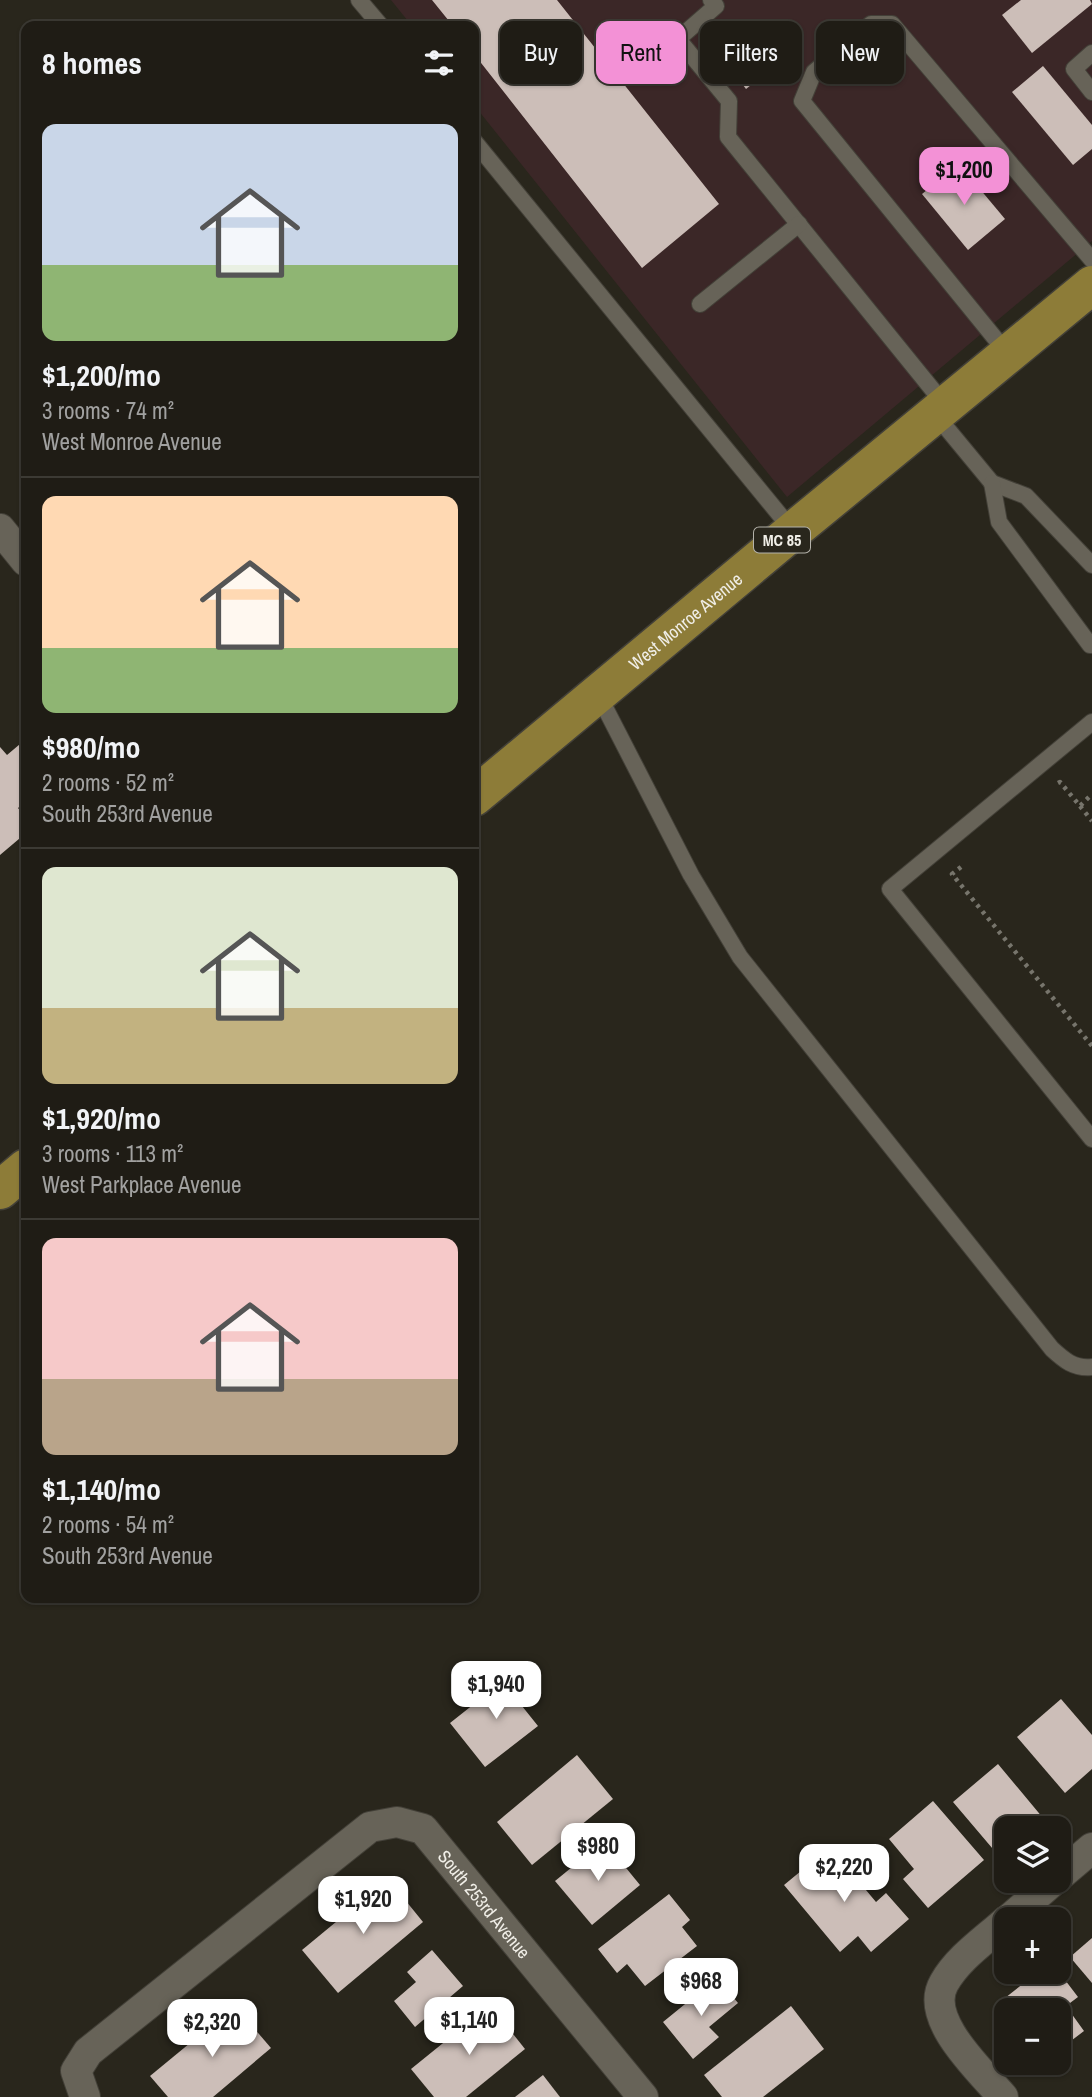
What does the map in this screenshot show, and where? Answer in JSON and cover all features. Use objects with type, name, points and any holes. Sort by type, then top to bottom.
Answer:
[{"type":"main road","name":"West Monroe Avenue","points":[[479,793],[1092,285]]},
{"type":"main road","points":[[0,1190],[21,1172]]},
{"type":"street","points":[[0,528],[21,555]]},
{"type":"street","name":"South 253rd Avenue","points":[[80,2084],[88,2052],[370,1827],[397,1822],[423,1829],[643,2097]]},
{"type":"street","points":[[1071,1866],[1092,1848]]},
{"type":"street","points":[[1023,1907],[1039,1893]]},
{"type":"street","points":[[994,1933],[958,1965],[943,1984],[939,2009],[949,2033],[1003,2097]]},
{"type":"lane","points":[[359,0],[377,21]]},
{"type":"lane","points":[[711,0],[716,6],[678,39],[729,101],[728,137],[799,224],[940,409],[992,484],[999,522],[1092,645]]},
{"type":"lane","points":[[1007,353],[802,101],[814,72],[871,24],[892,24],[1092,260]]},
{"type":"lane","points":[[1092,54],[1074,69],[1092,92]]},
{"type":"lane","points":[[479,147],[793,531]]},
{"type":"lane","points":[[700,304],[799,224]]},
{"type":"lane","points":[[992,484],[1026,496],[1092,565]]},
{"type":"lane","points":[[597,694],[691,875],[740,957],[1052,1349],[1068,1364],[1092,1367]]},
{"type":"lane","points":[[1092,722],[890,889],[1092,1139]]},
{"type":"path","points":[[1050,790],[1060,782],[1092,821]]},
{"type":"path","points":[[1080,806],[1092,794]]},
{"type":"path","points":[[962,866],[953,874],[1092,1046]]},
{"type":"shaded area","points":[[391,0],[1092,0],[1092,241],[787,497],[479,111],[479,21],[408,21]]},
{"type":"building","points":[[432,0],[557,0],[574,21],[500,21],[500,84],[582,84],[582,31],[596,49],[596,84],[624,84],[719,204],[642,268],[479,60],[479,21],[449,21]]},
{"type":"building","points":[[1021,0],[1090,0],[1092,4],[1032,53],[1002,15]]},
{"type":"building","points":[[1043,66],[1092,125],[1092,149],[1073,165],[1012,92]]},
{"type":"building","points":[[959,164],[1005,219],[968,250],[922,194]]},
{"type":"building","points":[[21,743],[21,805],[18,808],[21,812],[21,837],[0,855],[0,747],[7,755]]},
{"type":"building","points":[[513,1673],[532,1698],[522,1706],[538,1726],[485,1767],[450,1723]]},
{"type":"building","points":[[1061,1699],[1092,1735],[1092,1769],[1065,1793],[1017,1737]]},
{"type":"building","points":[[577,1755],[613,1799],[532,1865],[497,1822]]},
{"type":"building","points":[[998,1764],[1041,1816],[994,1816],[994,1850],[953,1802]]},
{"type":"building","points":[[933,1801],[984,1860],[928,1908],[903,1879],[914,1869],[889,1839]]},
{"type":"building","points":[[604,1841],[640,1885],[592,1925],[555,1881]]},
{"type":"building","points":[[830,1847],[876,1902],[886,1893],[909,1919],[871,1952],[858,1936],[840,1952],[784,1885]]},
{"type":"building","points":[[388,1879],[423,1922],[338,1993],[302,1950]]},
{"type":"building","points":[[669,1894],[690,1920],[682,1927],[697,1946],[645,1986],[627,1964],[617,1973],[598,1949]]},
{"type":"building","points":[[1092,1938],[1092,1983],[1071,1958]]},
{"type":"building","points":[[432,1950],[463,1986],[415,2027],[394,2001],[416,1982],[407,1972]]},
{"type":"building","points":[[717,1978],[738,2003],[709,2027],[719,2037],[693,2059],[663,2022]]},
{"type":"building","points":[[1023,1984],[1068,1984],[1078,1997],[1071,2002],[1071,1998],[1005,1998]]},
{"type":"building","points":[[490,2005],[525,2049],[466,2097],[434,2097],[411,2069]]},
{"type":"building","points":[[235,2006],[271,2048],[213,2097],[168,2097],[150,2076]]},
{"type":"building","points":[[791,2006],[824,2049],[763,2097],[722,2097],[704,2075]]},
{"type":"building","points":[[1071,2013],[1084,2031],[1071,2041]]},
{"type":"building","points":[[543,2075],[560,2097],[515,2097]]}]
